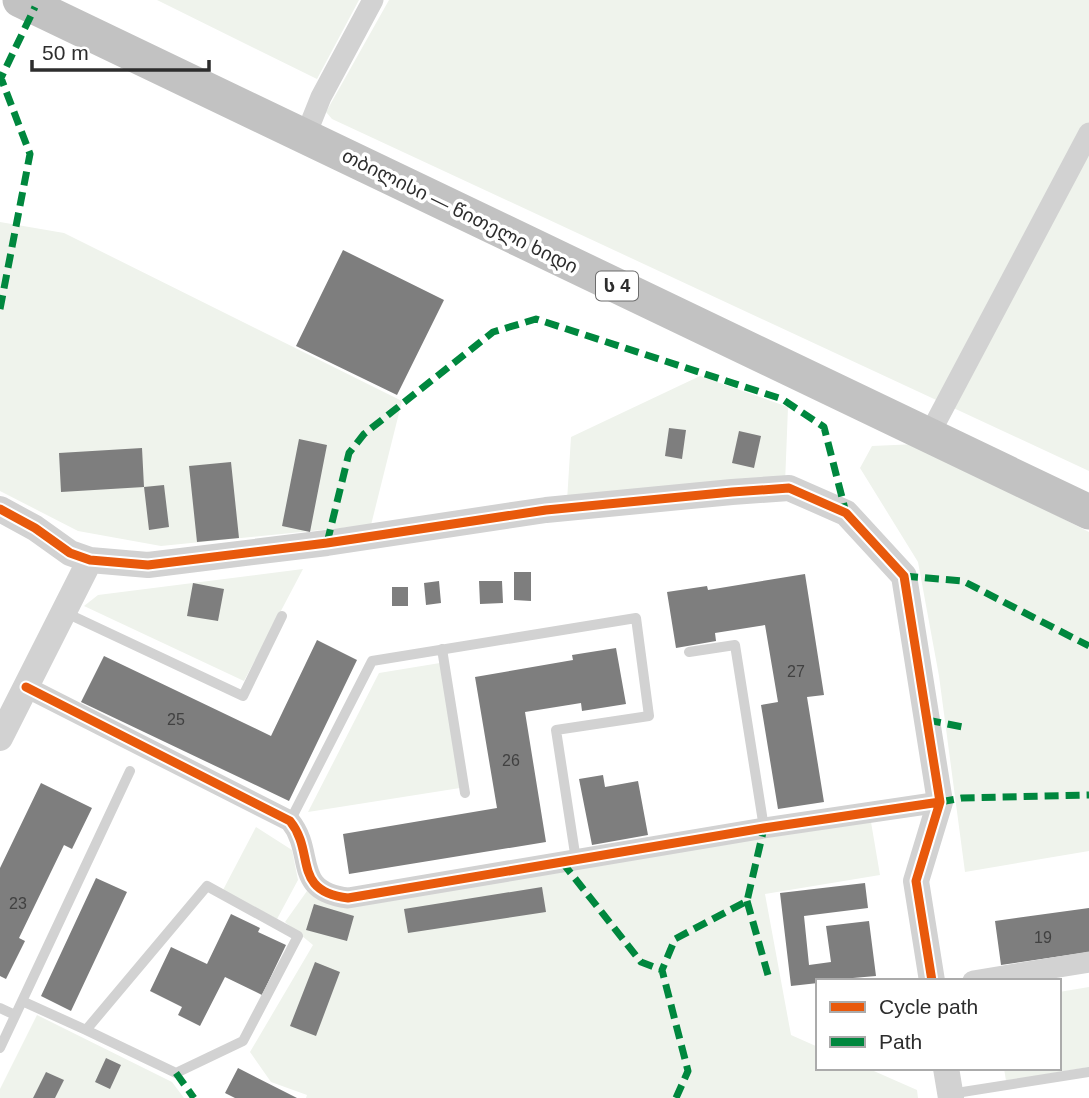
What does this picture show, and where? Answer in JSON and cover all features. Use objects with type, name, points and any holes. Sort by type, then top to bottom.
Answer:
[{"type":"highway","name":"თბილისი — წითელი ხიდი","points":[[20,0],[1089,512]]},
{"type":"street","points":[[305,136],[321,97],[373,0]]},
{"type":"street","points":[[929,435],[1089,133]]},
{"type":"street","points":[[0,509],[35,528],[70,553],[90,561],[148,565],[327,544],[604,503],[789,488],[846,513],[904,576],[940,802],[916,881],[932,979]]},
{"type":"street","points":[[0,738],[90,561]]},
{"type":"street","points":[[26,687],[290,821],[299,833],[308,872],[318,888],[330,895],[348,898],[764,828],[940,802]]},
{"type":"street","points":[[985,979],[1089,962]]},
{"type":"street","points":[[946,1070],[950,1096]]},
{"type":"lane","points":[[64,612],[243,696],[282,616]]},
{"type":"lane","points":[[290,821],[372,661],[636,618],[649,716],[556,730],[576,860]]},
{"type":"lane","points":[[690,652],[735,645],[764,828]]},
{"type":"lane","points":[[442,649],[465,793]]},
{"type":"lane","points":[[0,1048],[130,771]]},
{"type":"lane","points":[[22,1001],[176,1073],[243,1041],[298,936],[207,886],[86,1030]]},
{"type":"lane","points":[[0,1008],[15,1015]]},
{"type":"lane","points":[[950,1096],[1089,1072]]},
{"type":"shaded area","points":[[157,0],[359,0],[317,79]]},
{"type":"shaded area","points":[[389,0],[1089,0],[1089,471],[332,119],[326,112]]},
{"type":"shaded area","points":[[0,222],[64,233],[402,401],[371,525],[161,546],[78,531],[0,491]]},
{"type":"shaded area","points":[[700,376],[788,407],[785,484],[567,501],[571,437]]},
{"type":"shaded area","points":[[917,444],[1089,532],[1089,851],[965,872],[939,676],[918,562],[860,468],[872,446]]},
{"type":"shaded area","points":[[303,569],[244,681],[84,606],[98,595]]},
{"type":"shaded area","points":[[440,663],[460,788],[308,812],[379,673]]},
{"type":"shaded area","points":[[871,822],[880,875],[765,894],[791,1035],[816,1046],[816,1070],[872,1070],[917,1090],[918,1098],[306,1098],[307,1095],[271,1082],[250,1052],[313,945],[285,922],[307,891],[345,905],[578,866]]},
{"type":"shaded area","points":[[256,827],[292,850],[298,880],[277,919],[223,890]]},
{"type":"shaded area","points":[[1089,987],[1089,1067],[1006,1081],[1004,1070],[1061,1070],[1061,992]]},
{"type":"shaded area","points":[[37,1015],[172,1082],[184,1098],[0,1098],[0,1089]]},
{"type":"building","points":[[343,250],[444,300],[397,395],[296,346]]},
{"type":"building","points":[[669,428],[686,430],[682,459],[665,456]]},
{"type":"building","points":[[739,431],[761,436],[754,468],[732,463]]},
{"type":"building","points":[[299,439],[327,445],[310,532],[282,526]]},
{"type":"building","points":[[142,448],[144,487],[61,492],[59,453]]},
{"type":"building","points":[[231,462],[239,538],[197,542],[189,466]]},
{"type":"building","points":[[164,485],[169,527],[149,530],[144,487]]},
{"type":"building","points":[[514,572],[531,572],[531,601],[514,600]]},
{"type":"building","points":[[805,574],[824,695],[807,697],[824,802],[778,809],[761,705],[778,702],[765,625],[715,633],[716,641],[676,648],[667,592],[707,586],[708,590]]},
{"type":"building","points":[[439,581],[441,603],[426,605],[424,583]]},
{"type":"building","points":[[479,581],[502,581],[503,603],[480,604]]},
{"type":"building","points":[[193,583],[224,589],[218,621],[187,616]]},
{"type":"building","points":[[392,587],[408,587],[408,606],[392,606]]},
{"type":"building","points":[[317,640],[357,660],[289,801],[81,702],[104,656],[271,736]]},
{"type":"building","points":[[616,648],[626,704],[582,711],[581,703],[525,712],[546,842],[349,874],[343,834],[497,808],[475,677],[573,660],[572,655]]},
{"type":"building","points":[[603,775],[605,787],[638,781],[648,835],[592,845],[579,779]]},
{"type":"building","points":[[41,783],[92,808],[72,849],[64,845],[19,938],[25,941],[6,979],[0,976],[0,868]]},
{"type":"building","points":[[96,878],[127,892],[71,1011],[41,996]]},
{"type":"building","points":[[865,883],[868,908],[804,916],[809,965],[831,962],[826,926],[869,921],[876,976],[816,979],[816,983],[791,986],[780,893]]},
{"type":"building","points":[[542,887],[546,912],[408,933],[404,909]]},
{"type":"building","points":[[314,904],[354,916],[347,941],[306,930]]},
{"type":"building","points":[[1089,908],[1089,952],[1001,965],[995,921]]},
{"type":"building","points":[[231,914],[260,928],[258,932],[286,945],[262,995],[225,977],[200,1026],[178,1015],[182,1007],[150,991],[171,947],[207,964]]},
{"type":"building","points":[[315,962],[340,972],[316,1036],[290,1026]]},
{"type":"building","points":[[106,1058],[121,1065],[110,1089],[95,1082]]},
{"type":"building","points":[[238,1068],[297,1098],[235,1098],[225,1093]]},
{"type":"building","points":[[46,1072],[64,1080],[55,1098],[33,1098]]},
{"type":"marked path","points":[[0,309],[30,154],[1,78],[35,7]]},
{"type":"marked path","points":[[327,543],[349,453],[364,434],[493,332],[536,319],[782,399],[824,427],[846,513]]},
{"type":"marked path","points":[[904,576],[963,581],[1089,646]]},
{"type":"marked path","points":[[927,720],[968,728]]},
{"type":"marked path","points":[[940,802],[962,798],[1089,795]]},
{"type":"marked path","points":[[676,1098],[688,1071],[662,970],[675,939],[747,901],[764,828]]},
{"type":"marked path","points":[[562,862],[641,962],[662,970]]},
{"type":"marked path","points":[[747,901],[768,975]]},
{"type":"marked path","points":[[176,1073],[194,1098]]},
{"type":"cycle path","points":[[0,509],[35,528],[70,553],[90,560],[148,565],[327,543],[546,510],[732,492],[789,488],[846,513],[904,576],[940,802],[916,881],[932,979]]},
{"type":"cycle path","points":[[26,687],[290,821],[298,833],[311,879],[319,888],[330,894],[348,898],[764,828],[940,802]]}]
